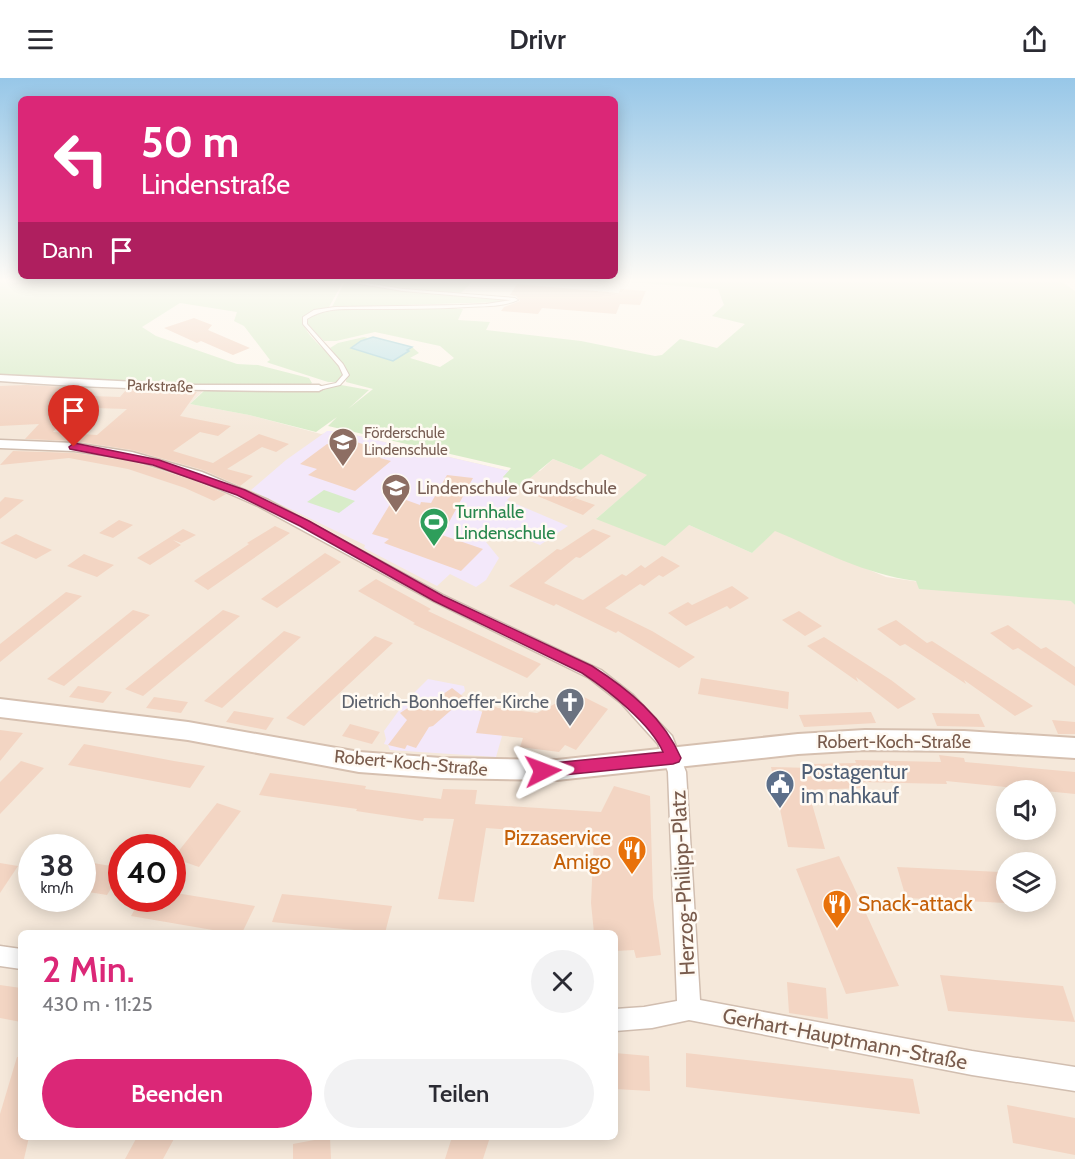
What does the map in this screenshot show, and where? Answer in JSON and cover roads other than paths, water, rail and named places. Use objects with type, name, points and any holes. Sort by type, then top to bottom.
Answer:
[{"type":"street","name":"Parkstraße","points":[[0,378],[79,384],[206,388],[319,388]]},
{"type":"street","name":"Herzog-Philipp-Platz","points":[[0,444],[74,447],[132,456],[198,476],[256,500],[304,524],[438,598],[595,674],[621,694],[668,743],[678,781],[689,1009]]},
{"type":"street","name":"Robert-Koch-Straße","points":[[0,708],[149,725],[267,747],[384,765],[543,771],[807,743],[865,740],[964,741],[1075,748]]},
{"type":"street","points":[[0,956],[18,959]]},
{"type":"street","name":"Gerhart-Hauptmann-Straße","points":[[618,1020],[668,1016],[689,1009],[972,1063],[1075,1079]]},
{"type":"lane","points":[[312,331],[341,365],[346,375],[338,384],[319,388]]},
{"type":"water","points":[[373,337],[412,347],[393,361],[351,348]]},
{"type":"place","name":"Förderschule Lindenschule","points":[[343,468]]},
{"type":"place","name":"Lindenschule Grundschule","points":[[396,514]]},
{"type":"place","name":"Turnhalle Lindenschule","points":[[434,548]]},
{"type":"place","name":"Dietrich-Bonhoeffer-Kirche","points":[[570,728]]},
{"type":"place","name":"Postagentur im nahkauf","points":[[780,810]]},
{"type":"place","name":"Pizzaservice Amigo","points":[[632,876]]},
{"type":"place","name":"Snack-attack","points":[[837,930]]}]
